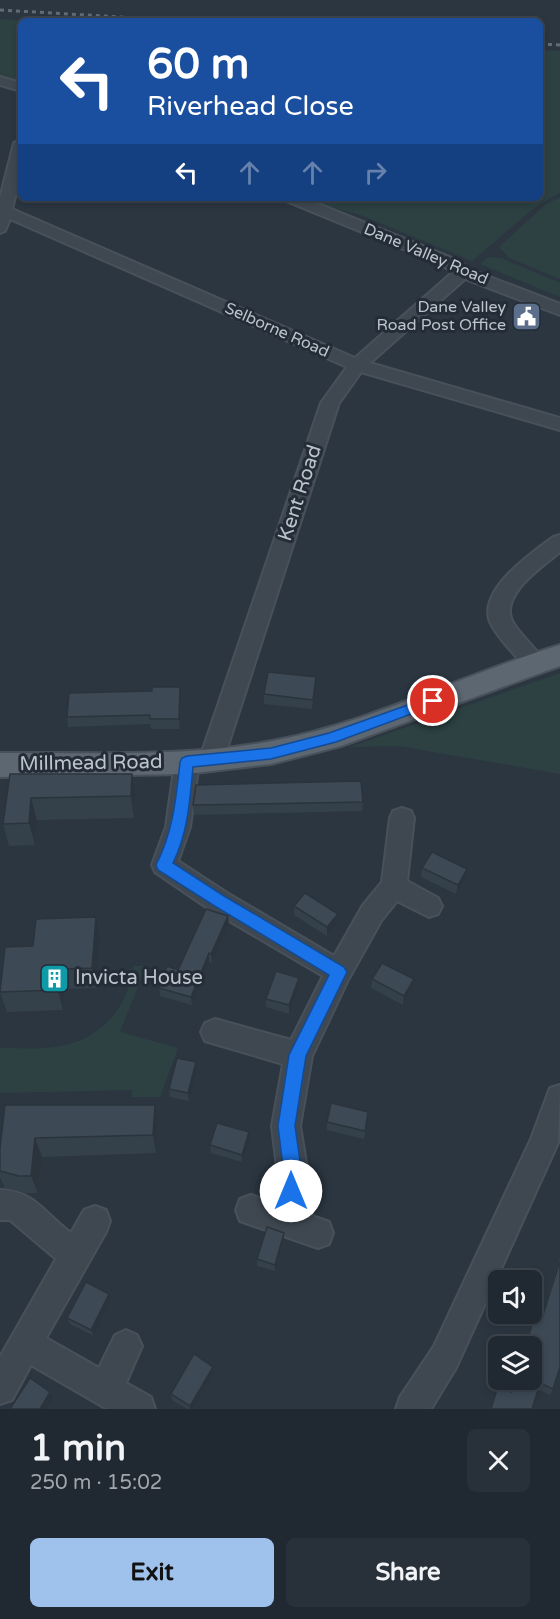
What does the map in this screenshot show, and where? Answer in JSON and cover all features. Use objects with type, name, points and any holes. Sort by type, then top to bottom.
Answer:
[{"type":"main road","name":"Millmead Road","points":[[0,768],[199,761],[271,753],[331,738],[547,659]]},
{"type":"street","points":[[0,81],[18,86]]},
{"type":"street","points":[[0,228],[18,154]]},
{"type":"street","name":"Dane Valley Road","points":[[298,201],[446,261],[463,272],[560,310]]},
{"type":"street","name":"Selborne Road","points":[[3,210],[357,365],[560,424]]},
{"type":"street","name":"Kent Road","points":[[339,972],[218,901],[164,865],[172,849],[199,761],[330,403],[357,365],[463,272]]},
{"type":"street","points":[[547,659],[500,619],[499,607],[502,595],[524,572],[560,542]]},
{"type":"street","points":[[288,1223],[293,1175],[286,1126],[298,1055],[339,972],[372,913],[394,886],[401,845],[402,818]]},
{"type":"street","points":[[394,886],[429,906]]},
{"type":"street","points":[[215,1032],[298,1055]]},
{"type":"street","points":[[411,1409],[445,1357],[544,1143],[560,1098]]},
{"type":"street","points":[[0,1205],[16,1205],[65,1246]]},
{"type":"street","points":[[251,1210],[318,1233]]},
{"type":"street","points":[[0,1388],[26,1344],[65,1246],[95,1221]]},
{"type":"street","points":[[26,1344],[139,1409]]},
{"type":"street","points":[[105,1389],[126,1346]]},
{"type":"green space","points":[[0,19],[18,20],[18,82],[0,78]]},
{"type":"green space","points":[[543,50],[560,51],[560,193],[535,207],[472,261],[361,215],[316,201],[543,201]]},
{"type":"green space","points":[[560,197],[560,279],[509,258],[499,247],[545,205]]},
{"type":"green space","points":[[488,257],[501,258],[560,283],[560,297],[480,264]]},
{"type":"green space","points":[[560,673],[560,774],[399,746],[350,747]]},
{"type":"green space","points":[[133,966],[146,966],[120,1032],[178,1048],[160,1097],[132,1097],[132,1090],[0,1093],[0,1048],[61,1046],[89,1036],[101,1028],[119,1007],[131,981]]},
{"type":"building","points":[[268,672],[316,677],[313,700],[264,694]]},
{"type":"building","points":[[152,687],[180,687],[179,719],[150,719],[150,715],[67,717],[69,693],[152,691]]},
{"type":"building","points":[[10,774],[132,774],[131,796],[31,798],[29,823],[3,824]]},
{"type":"building","points":[[361,781],[363,802],[193,805],[196,785]]},
{"type":"building","points":[[432,852],[467,869],[458,885],[422,868]]},
{"type":"building","points":[[305,893],[338,914],[327,927],[294,906]]},
{"type":"building","points":[[206,909],[228,916],[211,954],[209,953],[191,997],[159,988],[167,966],[178,970]]},
{"type":"building","points":[[96,917],[92,968],[60,969],[58,990],[0,992],[5,947],[33,946],[36,919]]},
{"type":"building","points":[[382,963],[414,979],[404,996],[372,979]]},
{"type":"building","points":[[276,971],[299,978],[289,1005],[266,999]]},
{"type":"building","points":[[177,1058],[196,1062],[188,1093],[169,1089]]},
{"type":"building","points":[[331,1103],[368,1112],[365,1131],[327,1122]]},
{"type":"building","points":[[5,1105],[155,1105],[153,1135],[35,1138],[31,1176],[19,1176],[0,1171]]},
{"type":"building","points":[[217,1123],[249,1132],[242,1155],[210,1145]]},
{"type":"building","points":[[267,1227],[284,1233],[275,1265],[257,1259]]},
{"type":"building","points":[[560,1261],[560,1367],[553,1389],[542,1384],[542,1336],[528,1336],[532,1324],[542,1324]]},
{"type":"building","points":[[86,1282],[109,1294],[91,1330],[67,1318]]},
{"type":"building","points":[[194,1354],[213,1367],[190,1406],[171,1394]]},
{"type":"building","points":[[30,1378],[50,1392],[40,1409],[10,1409]]},
{"type":"building","points":[[497,1390],[511,1392],[512,1390],[538,1390],[532,1409],[491,1409]]},
{"type":"railway","points":[[0,10],[138,18]]},
{"type":"railway","points":[[543,44],[560,45]]},
{"type":"place","name":"Dane Valley Road Post Office","points":[[527,316]]},
{"type":"place","name":"Invicta House","points":[[54,978]]},
{"type":"route","points":[[291,1191],[293,1175],[286,1126],[298,1055],[339,972],[218,901],[164,865],[172,849],[181,818],[187,762],[271,753],[331,738],[433,701]]}]
